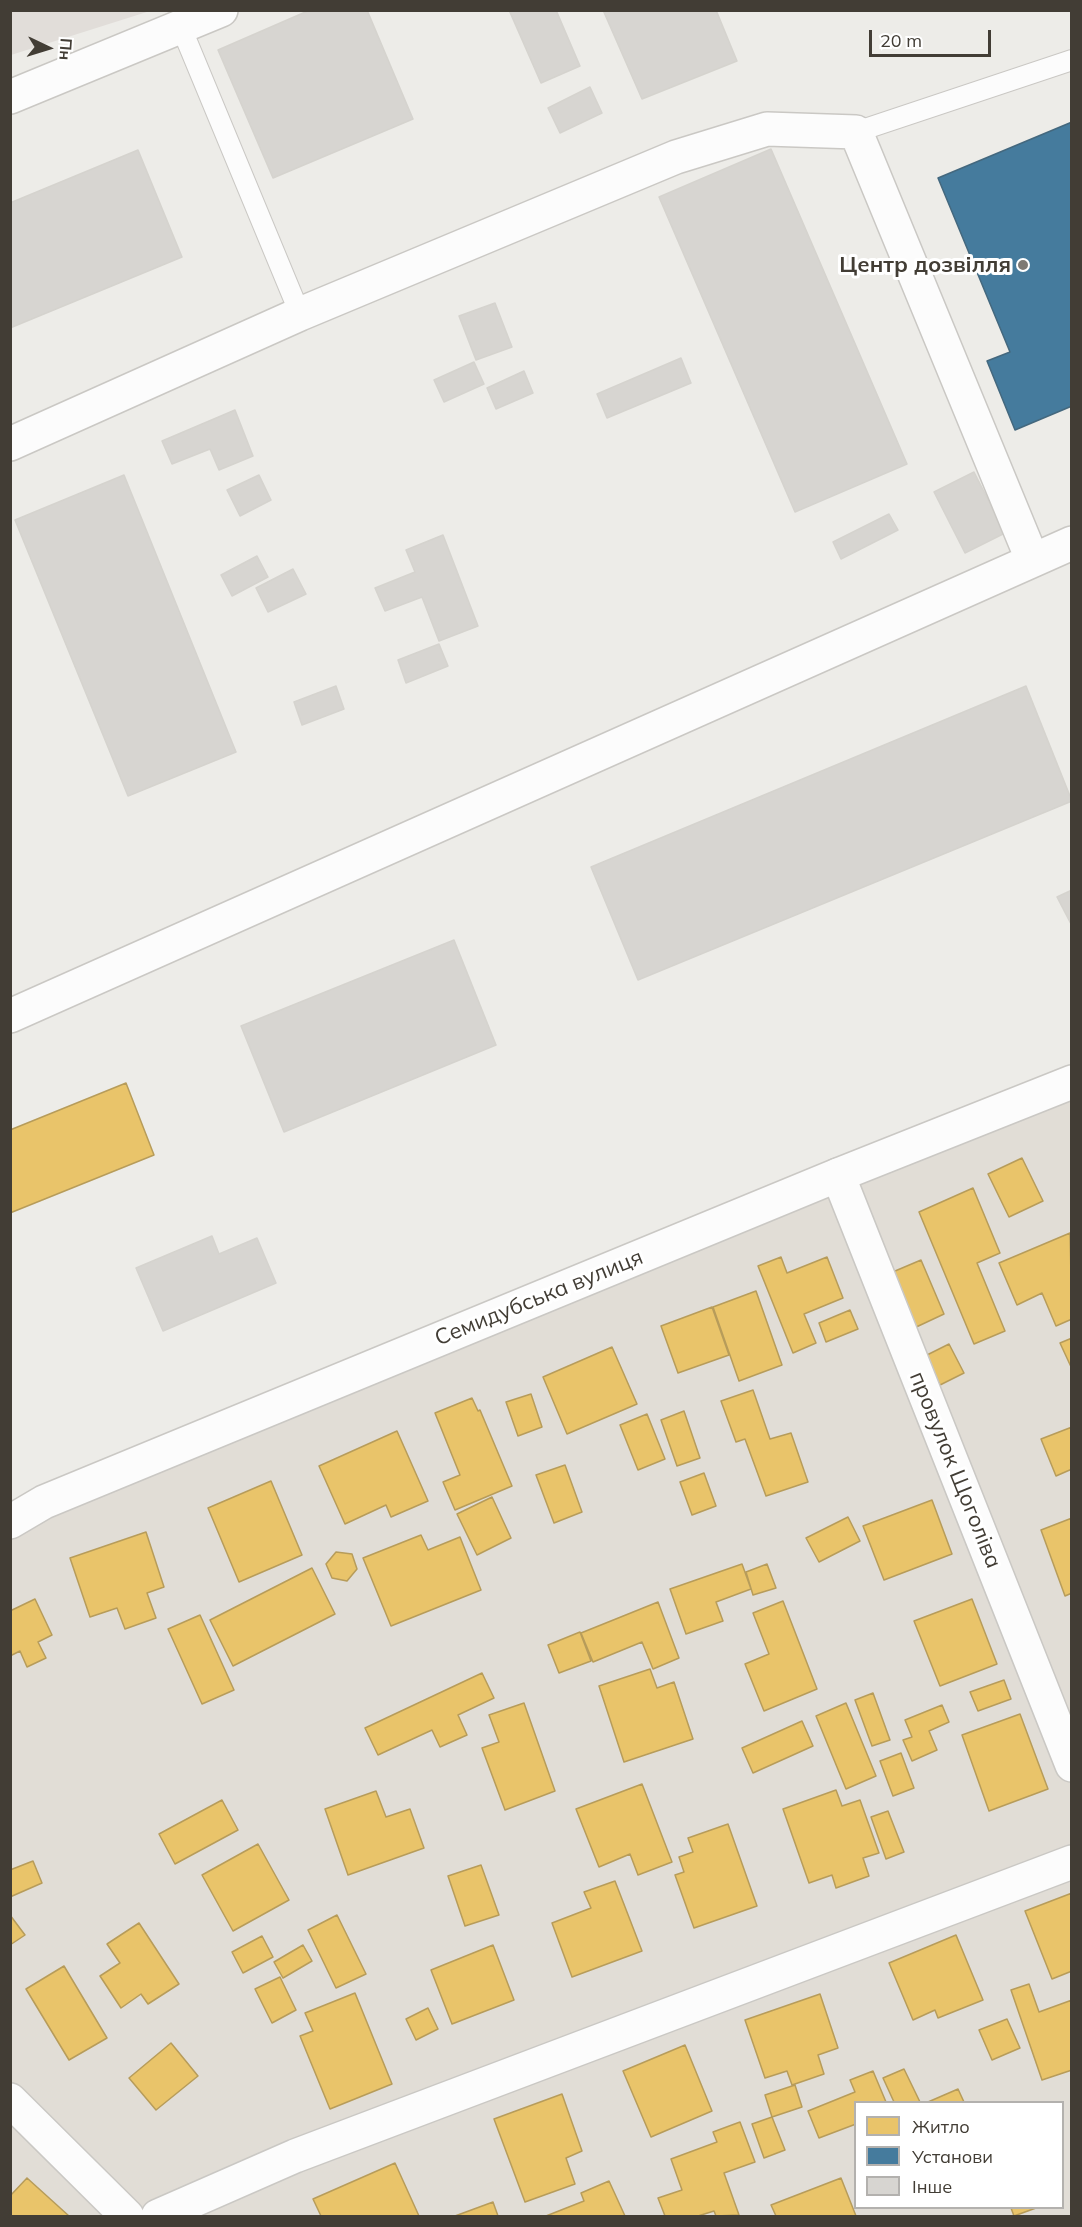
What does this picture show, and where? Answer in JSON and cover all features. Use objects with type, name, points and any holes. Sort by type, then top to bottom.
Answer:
[{"type":"street","points":[[10,97],[221,10]]},
{"type":"street","points":[[10,444],[300,314],[676,157],[767,129],[856,132],[1032,559]]},
{"type":"street","points":[[10,1016],[1071,543]]},
{"type":"street","name":"Семидубська вулиця","points":[[10,1522],[44,1502],[838,1175],[1071,1082]]},
{"type":"street","name":"провулок Щоголіва","points":[[838,1175],[1071,1765]]},
{"type":"street","points":[[158,2217],[295,2156],[1071,1862]]},
{"type":"street","points":[[10,2100],[127,2217]]},
{"type":"lane","points":[[181,27],[300,314]]},
{"type":"lane","points":[[856,132],[1071,60]]},
{"type":"shaded area","points":[[11,10],[150,10],[150,11],[11,55]]},
{"type":"shaded area","points":[[1071,1082],[1071,2216],[11,2216],[10,1522]]},
{"type":"building: Житло","points":[[126,1083],[154,1155],[10,1213],[10,1130]]},
{"type":"building: Житло","points":[[1022,1158],[1043,1201],[1009,1217],[988,1174]]},
{"type":"building: Житло","points":[[973,1188],[1000,1253],[977,1263],[1005,1331],[974,1344],[919,1212]]},
{"type":"building: Житло","points":[[1070,1233],[1072,1319],[1056,1326],[1042,1293],[1017,1305],[999,1263]]},
{"type":"building: Житло","points":[[781,1257],[787,1273],[827,1257],[843,1298],[804,1314],[816,1343],[793,1353],[758,1266]]},
{"type":"building: Житло","points":[[921,1260],[944,1314],[912,1329],[888,1274]]},
{"type":"building: Житло","points":[[756,1291],[782,1365],[739,1381],[713,1307]]},
{"type":"building: Житло","points":[[712,1307],[729,1355],[678,1373],[661,1326]]},
{"type":"building: Житло","points":[[850,1310],[858,1329],[826,1342],[819,1323]]},
{"type":"building: Житло","points":[[1072,1338],[1072,1369],[1060,1343]]},
{"type":"building: Житло","points":[[949,1344],[964,1373],[940,1385],[925,1356]]},
{"type":"building: Житло","points":[[612,1347],[637,1404],[567,1434],[543,1377]]},
{"type":"building: Житло","points":[[753,1390],[770,1439],[791,1433],[808,1482],[766,1496],[745,1439],[736,1442],[721,1401]]},
{"type":"building: Житло","points":[[531,1394],[542,1427],[518,1436],[506,1402]]},
{"type":"building: Житло","points":[[472,1398],[478,1411],[480,1410],[512,1486],[455,1510],[443,1482],[460,1475],[435,1413]]},
{"type":"building: Житло","points":[[684,1411],[700,1458],[677,1466],[661,1420]]},
{"type":"building: Житло","points":[[647,1414],[665,1459],[638,1470],[620,1425]]},
{"type":"building: Житло","points":[[1072,1427],[1072,1469],[1056,1476],[1041,1439]]},
{"type":"building: Житло","points":[[397,1431],[428,1501],[391,1517],[386,1505],[345,1524],[319,1466]]},
{"type":"building: Житло","points":[[565,1465],[582,1512],[554,1523],[536,1475]]},
{"type":"building: Житло","points":[[704,1473],[716,1506],[692,1515],[680,1482]]},
{"type":"building: Житло","points":[[271,1481],[302,1555],[239,1582],[208,1508]]},
{"type":"building: Житло","points":[[492,1497],[511,1538],[477,1555],[457,1514]]},
{"type":"building: Житло","points":[[932,1500],[952,1554],[884,1580],[863,1526]]},
{"type":"building: Житло","points":[[848,1517],[860,1541],[819,1562],[806,1538]]},
{"type":"building: Житло","points":[[1072,1518],[1072,1593],[1065,1596],[1041,1530]]},
{"type":"building: Житло","points":[[146,1532],[164,1587],[147,1593],[156,1618],[125,1629],[117,1608],[90,1617],[70,1558]]},
{"type":"building: Житло","points":[[421,1535],[428,1550],[460,1537],[481,1590],[391,1626],[363,1558]]},
{"type":"building: Житло","points":[[336,1552],[352,1554],[357,1569],[347,1581],[332,1578],[326,1564]]},
{"type":"building: Житло","points":[[742,1564],[751,1589],[716,1602],[723,1621],[686,1634],[670,1589]]},
{"type":"building: Житло","points":[[767,1564],[776,1588],[753,1595],[746,1572]]},
{"type":"building: Житло","points":[[312,1568],[335,1614],[233,1666],[210,1620]]},
{"type":"building: Житло","points":[[35,1599],[52,1635],[38,1642],[46,1658],[27,1667],[20,1651],[10,1656],[10,1611]]},
{"type":"building: Житло","points":[[972,1599],[997,1664],[940,1686],[914,1621]]},
{"type":"building: Житло","points":[[783,1601],[817,1689],[764,1711],[745,1664],[769,1654],[753,1613]]},
{"type":"building: Житло","points":[[658,1602],[679,1658],[653,1669],[642,1642],[593,1662],[581,1633]]},
{"type":"building: Житло","points":[[200,1615],[234,1690],[202,1704],[168,1629]]},
{"type":"building: Житло","points":[[580,1632],[591,1661],[559,1673],[548,1645]]},
{"type":"building: Житло","points":[[650,1669],[657,1688],[674,1682],[693,1739],[624,1762],[599,1686]]},
{"type":"building: Житло","points":[[482,1673],[494,1698],[458,1715],[467,1735],[440,1747],[432,1730],[378,1755],[365,1728]]},
{"type":"building: Житло","points":[[1004,1680],[1011,1699],[978,1711],[970,1692]]},
{"type":"building: Житло","points":[[873,1693],[890,1740],[872,1746],[855,1700]]},
{"type":"building: Житло","points":[[524,1703],[555,1791],[505,1810],[482,1748],[499,1742],[489,1715]]},
{"type":"building: Житло","points":[[846,1703],[876,1776],[846,1789],[816,1716]]},
{"type":"building: Житло","points":[[942,1705],[949,1722],[929,1731],[937,1750],[912,1761],[903,1740],[912,1737],[905,1720]]},
{"type":"building: Житло","points":[[1020,1714],[1048,1789],[989,1811],[962,1735]]},
{"type":"building: Житло","points":[[802,1721],[813,1746],[753,1773],[742,1748]]},
{"type":"building: Житло","points":[[901,1753],[914,1788],[893,1796],[880,1761]]},
{"type":"building: Житло","points":[[642,1784],[672,1862],[638,1875],[630,1854],[599,1867],[576,1809]]},
{"type":"building: Житло","points":[[836,1790],[842,1806],[860,1800],[879,1853],[863,1858],[869,1876],[836,1888],[832,1875],[809,1883],[783,1809]]},
{"type":"building: Житло","points":[[376,1791],[386,1817],[410,1809],[424,1848],[348,1875],[325,1809]]},
{"type":"building: Житло","points":[[222,1800],[238,1830],[175,1864],[159,1834]]},
{"type":"building: Житло","points":[[888,1811],[904,1852],[886,1859],[871,1817]]},
{"type":"building: Житло","points":[[728,1824],[757,1906],[694,1928],[675,1875],[684,1872],[679,1857],[693,1852],[688,1838]]},
{"type":"building: Житло","points":[[258,1844],[289,1900],[233,1931],[202,1875]]},
{"type":"building: Житло","points":[[33,1861],[42,1883],[10,1897],[10,1870]]},
{"type":"building: Житло","points":[[481,1865],[499,1915],[465,1926],[448,1876]]},
{"type":"building: Житло","points":[[615,1881],[642,1951],[572,1977],[552,1923],[591,1908],[584,1892]]},
{"type":"building: Житло","points":[[1072,1893],[1072,1971],[1052,1979],[1025,1911]]},
{"type":"building: Житло","points":[[10,1915],[25,1935],[10,1945]]},
{"type":"building: Житло","points":[[337,1915],[366,1974],[336,1988],[308,1930]]},
{"type":"building: Житло","points":[[139,1923],[179,1984],[148,2004],[141,1994],[121,2008],[100,1976],[120,1963],[107,1944]]},
{"type":"building: Житло","points":[[956,1935],[983,2000],[938,2018],[935,2010],[913,2020],[889,1963]]},
{"type":"building: Житло","points":[[262,1936],[273,1957],[243,1973],[232,1952]]},
{"type":"building: Житло","points":[[303,1945],[312,1961],[283,1978],[274,1962]]},
{"type":"building: Житло","points":[[493,1945],[514,2000],[452,2024],[431,1970]]},
{"type":"building: Житло","points":[[64,1966],[107,2038],[69,2060],[26,1989]]},
{"type":"building: Житло","points":[[280,1977],[296,2010],[272,2023],[255,1989]]},
{"type":"building: Житло","points":[[1029,1984],[1039,2012],[1072,2000],[1072,2070],[1042,2080],[1011,1990]]},
{"type":"building: Житло","points":[[355,1993],[392,2084],[330,2109],[300,2036],[313,2031],[305,2013]]},
{"type":"building: Житло","points":[[820,1994],[838,2048],[818,2055],[824,2074],[792,2085],[787,2071],[765,2078],[745,2020]]},
{"type":"building: Житло","points":[[428,2008],[438,2029],[416,2040],[406,2019]]},
{"type":"building: Житло","points":[[1007,2019],[1020,2048],[992,2060],[979,2030]]},
{"type":"building: Житло","points":[[171,2043],[198,2076],[156,2110],[129,2078]]},
{"type":"building: Житло","points":[[685,2045],[712,2111],[651,2137],[623,2071]]},
{"type":"building: Житло","points":[[904,2069],[920,2101],[894,2101],[883,2078]]},
{"type":"building: Житло","points":[[873,2071],[886,2101],[854,2101],[854,2125],[819,2138],[808,2111],[855,2092],[850,2080]]},
{"type":"building: Житло","points":[[795,2085],[802,2107],[772,2117],[765,2095]]},
{"type":"building: Житло","points":[[958,2089],[964,2101],[930,2101]]},
{"type":"building: Житло","points":[[562,2094],[582,2151],[566,2158],[575,2184],[525,2202],[494,2119]]},
{"type":"building: Житло","points":[[772,2117],[785,2150],[764,2158],[752,2124]]},
{"type":"building: Житло","points":[[740,2122],[755,2162],[724,2173],[739,2215],[716,2216],[714,2211],[698,2216],[665,2216],[658,2198],[682,2190],[671,2159],[717,2142],[713,2132]]},
{"type":"building: Житло","points":[[395,2163],[419,2216],[321,2216],[313,2199]]},
{"type":"building: Житло","points":[[27,2178],[69,2216],[10,2216],[10,2196]]},
{"type":"building: Житло","points":[[841,2178],[856,2216],[776,2216],[771,2205]]},
{"type":"building: Житло","points":[[609,2181],[625,2216],[546,2216],[584,2201],[581,2193]]},
{"type":"building: Житло","points":[[493,2202],[498,2216],[455,2216]]},
{"type":"building: Житло","points":[[1011,2209],[1033,2209],[1014,2216]]},
{"type":"building: Установи","name":"Центр дозвілля","points":[[1072,122],[1072,406],[1015,430],[987,361],[1010,352],[938,178]]},
{"type":"building: Інше","points":[[310,10],[367,10],[413,119],[273,178],[218,50]]},
{"type":"building: Інше","points":[[509,10],[556,10],[580,66],[541,83]]},
{"type":"building: Інше","points":[[603,10],[716,10],[737,61],[642,99]]},
{"type":"building: Інше","points":[[590,87],[602,113],[560,133],[548,108]]},
{"type":"building: Інше","points":[[771,149],[907,464],[795,512],[659,197]]},
{"type":"building: Інше","points":[[138,150],[182,257],[10,328],[10,203]]},
{"type":"building: Інше","points":[[495,303],[512,347],[476,360],[459,316]]},
{"type":"building: Інше","points":[[681,358],[691,383],[607,418],[597,394]]},
{"type":"building: Інше","points":[[474,362],[484,384],[444,402],[434,380]]},
{"type":"building: Інше","points":[[524,371],[533,393],[496,409],[487,388]]},
{"type":"building: Інше","points":[[235,410],[253,456],[219,470],[210,449],[172,464],[162,441]]},
{"type":"building: Інше","points":[[974,472],[1005,533],[965,553],[934,492]]},
{"type":"building: Інше","points":[[124,475],[236,752],[128,796],[15,520]]},
{"type":"building: Інше","points":[[259,475],[271,500],[240,516],[227,490]]},
{"type":"building: Інше","points":[[889,514],[898,530],[841,559],[833,542]]},
{"type":"building: Інше","points":[[443,535],[478,626],[439,641],[422,597],[385,611],[375,588],[415,572],[406,550]]},
{"type":"building: Інше","points":[[257,556],[268,577],[232,596],[221,575]]},
{"type":"building: Інше","points":[[293,569],[306,594],[268,612],[256,588]]},
{"type":"building: Інше","points":[[439,644],[448,666],[406,683],[398,660]]},
{"type":"building: Інше","points":[[336,686],[344,709],[302,725],[294,702]]},
{"type":"building: Інше","points":[[1026,686],[1072,801],[638,980],[591,867]]},
{"type":"building: Інше","points":[[1072,890],[1072,926],[1057,897]]},
{"type":"building: Інше","points":[[454,940],[496,1045],[284,1132],[241,1026]]},
{"type":"building: Інше","points":[[212,1236],[219,1254],[257,1238],[276,1283],[163,1331],[136,1268]]},
{"type":"place","name":"Центр дозвілля","points":[[1023,265]]}]
